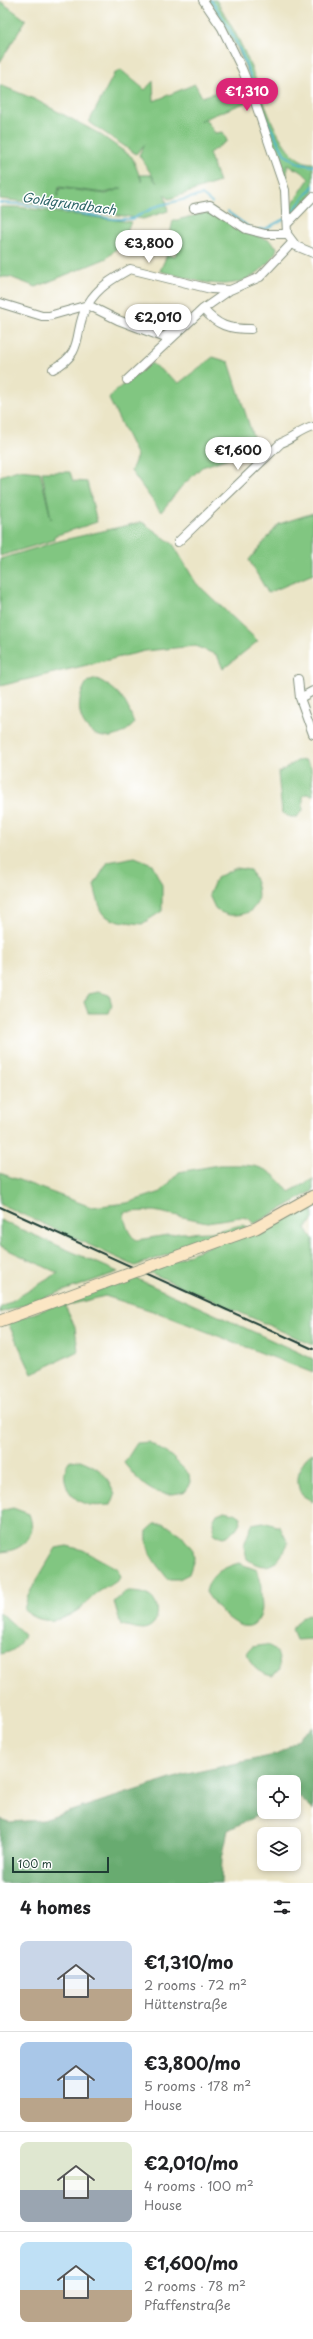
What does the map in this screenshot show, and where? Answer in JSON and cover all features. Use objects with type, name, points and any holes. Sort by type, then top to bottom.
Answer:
[{"type":"main road","points":[[0,1321],[256,1228],[313,1196]]},
{"type":"street","points":[[203,0],[222,28],[242,69],[254,99],[286,190],[288,234],[292,243],[313,253]]},
{"type":"street","points":[[287,224],[313,197]]},
{"type":"street","points":[[194,208],[210,205],[246,229],[265,234],[288,234]]},
{"type":"street","points":[[127,380],[201,311],[230,290],[248,284],[260,276],[292,243]]},
{"type":"street","points":[[53,368],[64,363],[72,356],[88,305],[107,282],[130,269],[211,289],[230,290]]},
{"type":"street","points":[[0,303],[49,316],[78,306],[88,305],[118,320],[163,337],[171,334],[193,315],[201,311]]},
{"type":"street","points":[[201,311],[214,322],[235,329],[251,328]]},
{"type":"street","points":[[178,542],[281,444],[291,439],[303,429],[313,427]]},
{"type":"street","points":[[298,679],[300,698],[313,734]]},
{"type":"street","points":[[300,698],[313,691]]},
{"type":"green space","points":[[207,0],[216,0],[234,32],[246,56],[273,124],[281,139],[290,152],[301,160],[313,163],[313,194],[289,218],[288,210],[309,179],[302,172],[287,165],[286,184],[249,76],[237,48]]},
{"type":"green space","points":[[0,1],[26,20],[0,62]]},
{"type":"green space","points":[[121,70],[145,90],[153,81],[154,101],[195,84],[202,97],[242,84],[249,101],[199,121],[205,119],[215,133],[223,132],[227,141],[209,153],[219,182],[169,199],[165,194],[168,211],[143,219],[54,205],[0,199],[0,85],[34,99],[98,133],[132,157],[142,182],[140,175],[151,175],[157,183],[139,155],[145,144],[136,154],[89,122],[114,74]],"holes":[[[59,187],[105,193],[122,188],[106,194],[60,188],[57,198]]]},
{"type":"green space","points":[[0,207],[17,207],[131,222],[119,246],[107,258],[36,287],[10,277],[0,277]]},
{"type":"green space","points":[[213,211],[247,232],[269,240],[277,247],[274,255],[266,265],[254,275],[242,281],[229,284],[202,282],[160,271],[167,255],[175,256],[178,248],[168,242],[173,221]]},
{"type":"green space","points":[[213,357],[229,362],[255,443],[231,457],[202,467],[181,487],[161,512],[131,471],[137,456],[109,399],[115,391],[151,363],[179,383]]},
{"type":"green space","points":[[18,470],[40,472],[51,519],[42,472],[70,472],[73,481],[87,482],[97,522],[54,536],[54,540],[0,556],[0,476]]},
{"type":"green space","points":[[313,513],[313,574],[268,593],[249,560],[279,524]]},
{"type":"green space","points":[[142,522],[173,544],[196,583],[258,641],[223,669],[217,655],[195,646],[145,651],[0,686],[0,559],[59,541]]},
{"type":"green space","points":[[97,679],[111,687],[121,697],[129,709],[134,724],[122,734],[109,737],[98,736],[89,730],[83,721],[80,709],[81,696],[87,682]]},
{"type":"green space","points":[[305,760],[311,767],[313,795],[306,794],[303,796],[303,810],[297,817],[290,817],[282,813],[278,773],[297,761]]},
{"type":"green space","points":[[135,857],[152,864],[162,885],[162,911],[142,924],[120,921],[107,917],[103,913],[100,906],[94,885],[108,862]]},
{"type":"green space","points":[[236,868],[250,870],[257,885],[257,900],[255,906],[250,911],[244,914],[229,915],[216,910],[209,895],[216,878]]},
{"type":"green space","points":[[99,992],[109,995],[112,1005],[109,1013],[88,1013],[84,1002],[89,994]]},
{"type":"green space","points":[[219,1165],[241,1165],[258,1167],[266,1170],[274,1175],[289,1192],[313,1179],[313,1191],[254,1224],[248,1218],[240,1217],[207,1222],[154,1211],[124,1212],[129,1231],[137,1240],[180,1233],[211,1232],[242,1225],[247,1227],[135,1266],[0,1204],[0,1173],[91,1207],[127,1203],[161,1192],[179,1172]]},
{"type":"green space","points":[[313,1201],[313,1219],[306,1228],[313,1239],[313,1345],[149,1272]]},
{"type":"green space","points":[[0,1220],[118,1272],[0,1313],[0,1308],[58,1273],[0,1246]]},
{"type":"green space","points":[[133,1277],[313,1359],[313,1373],[159,1313],[105,1296],[65,1306],[75,1327],[78,1351],[32,1374],[8,1323]]},
{"type":"green space","points":[[149,1442],[172,1457],[189,1474],[190,1482],[186,1491],[175,1494],[166,1494],[150,1489],[137,1478],[124,1463],[137,1443]]},
{"type":"green space","points":[[313,1453],[313,1502],[302,1495],[299,1490],[298,1478],[301,1465],[308,1456]]},
{"type":"green space","points":[[80,1460],[98,1469],[106,1477],[115,1495],[111,1505],[89,1505],[79,1501],[70,1492],[65,1480],[66,1467],[69,1461]]},
{"type":"green space","points":[[13,1508],[29,1514],[31,1522],[30,1536],[21,1546],[8,1551],[0,1552],[0,1511]]},
{"type":"green space","points":[[225,1511],[235,1513],[241,1517],[235,1530],[223,1537],[214,1534],[213,1521],[217,1514]]},
{"type":"green space","points":[[263,1522],[280,1527],[288,1543],[277,1561],[267,1566],[261,1566],[247,1559],[244,1545],[252,1524]]},
{"type":"green space","points":[[155,1524],[165,1524],[181,1535],[193,1550],[194,1559],[189,1574],[179,1579],[168,1579],[155,1562],[149,1551],[147,1531]]},
{"type":"green space","points":[[67,1546],[83,1550],[118,1569],[120,1578],[113,1584],[97,1593],[81,1608],[67,1616],[59,1619],[45,1620],[31,1615],[24,1610],[28,1595],[56,1548]]},
{"type":"green space","points":[[239,1563],[257,1570],[260,1582],[262,1611],[256,1622],[249,1626],[241,1625],[232,1621],[210,1599],[206,1592],[210,1581],[214,1576],[227,1567]]},
{"type":"green space","points":[[125,1592],[143,1594],[149,1596],[153,1600],[156,1604],[157,1615],[153,1624],[143,1629],[121,1625],[114,1602]]},
{"type":"green space","points":[[0,1612],[24,1634],[18,1646],[9,1652],[0,1654]]},
{"type":"green space","points":[[310,1615],[313,1620],[312,1639],[296,1640],[292,1630],[301,1618]]},
{"type":"green space","points":[[265,1645],[273,1648],[279,1657],[280,1670],[272,1676],[256,1669],[247,1653],[252,1647]]},
{"type":"green space","points":[[313,1727],[313,1810],[301,1799],[301,1775],[257,1775],[257,1816],[228,1830],[222,1858],[221,1883],[0,1883],[0,1819],[9,1822],[43,1820],[183,1775],[279,1754]]},
{"type":"waterway","points":[[211,0],[237,44],[255,92]]},
{"type":"waterway","points":[[263,113],[285,155],[300,164],[313,166]]},
{"type":"waterway","name":"Goldgrundbach","points":[[289,216],[313,186]]},
{"type":"waterway","name":"Goldgrundbach","points":[[0,203],[21,204],[114,219],[132,219],[157,206],[202,195],[212,203]]},
{"type":"waterway","name":"Goldgrundbach","points":[[228,212],[249,227]]},
{"type":"waterway","name":"Goldgrundbach","points":[[259,229],[265,229],[284,219]]},
{"type":"railway","points":[[0,1207],[313,1349]]}]
